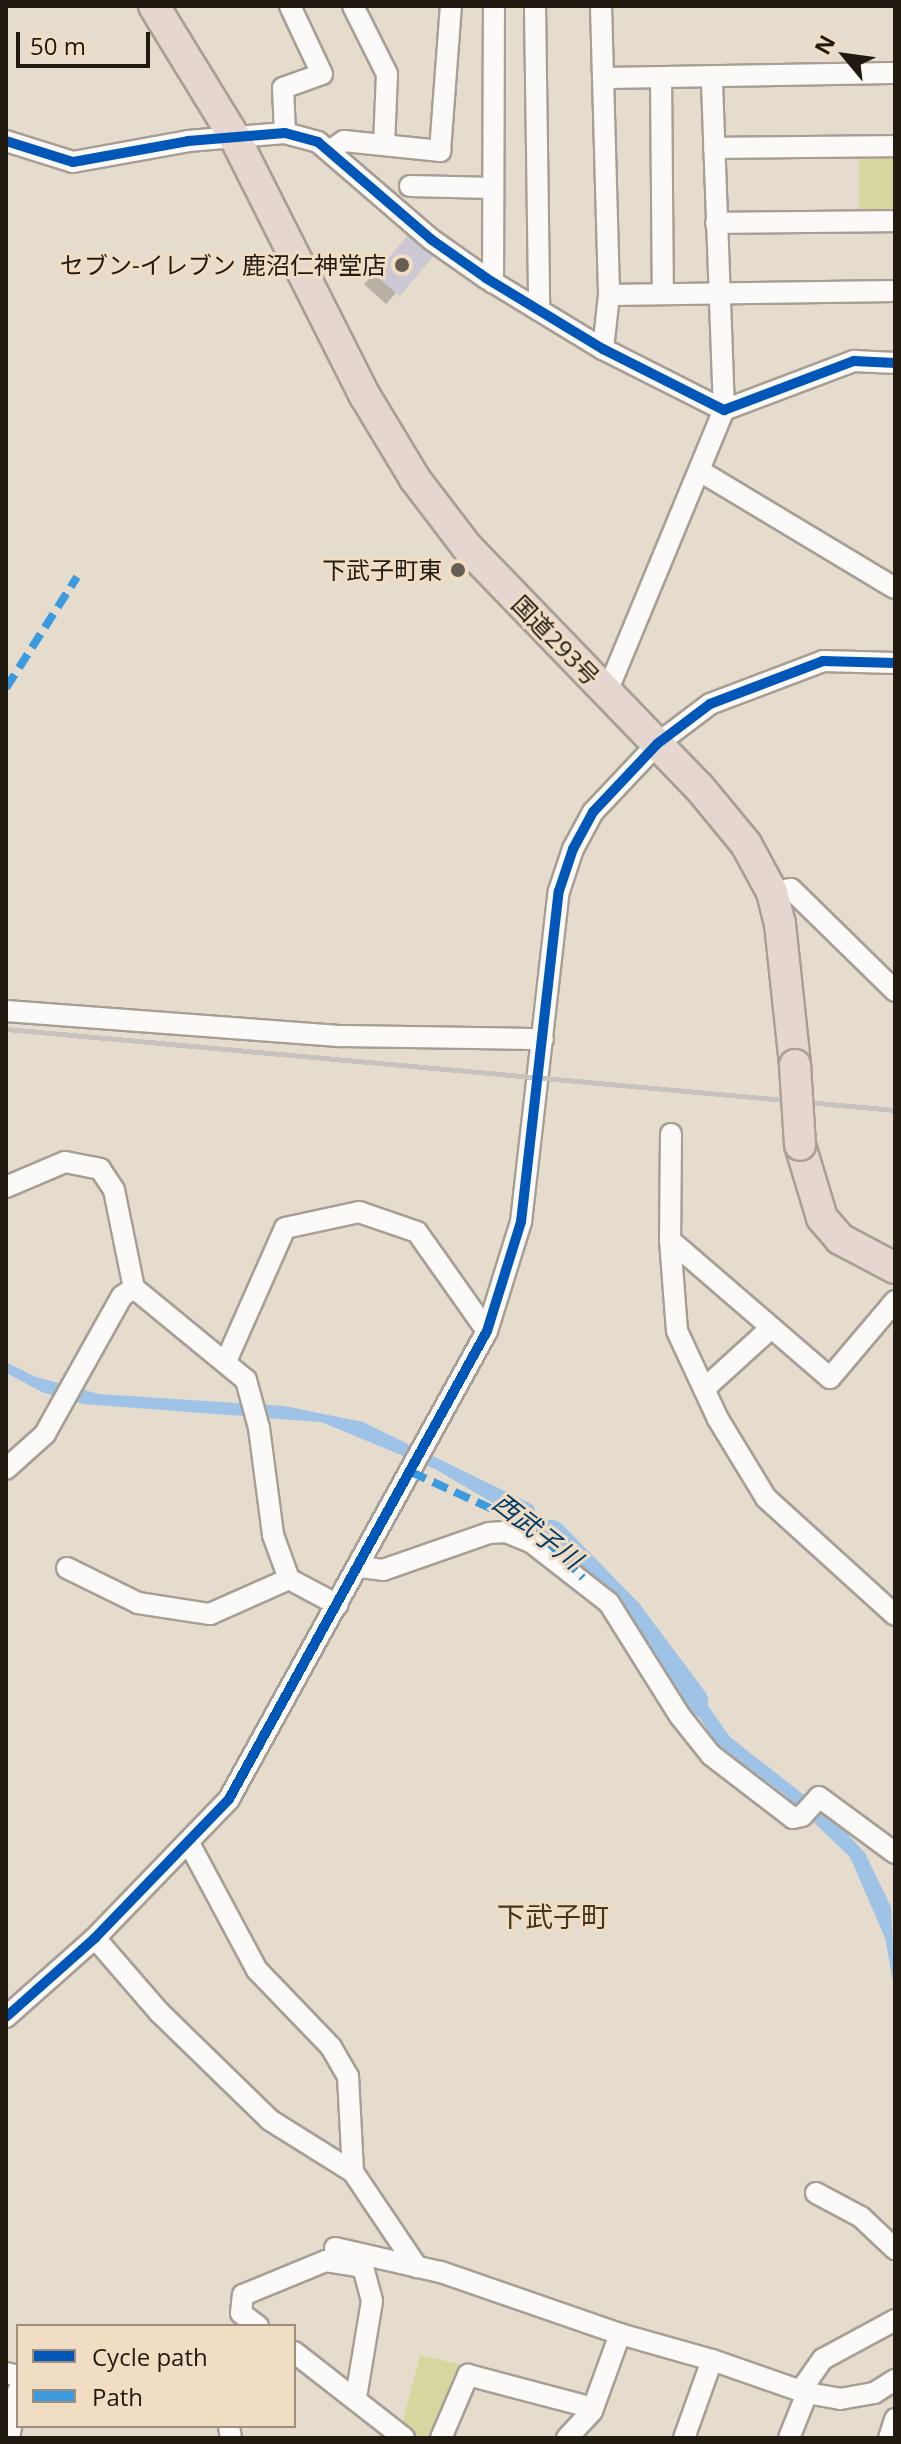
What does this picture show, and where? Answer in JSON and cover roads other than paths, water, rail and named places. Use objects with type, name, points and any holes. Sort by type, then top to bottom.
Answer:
[{"type":"highway","name":"国道293号","points":[[154,6],[235,138],[365,396],[415,479],[467,547],[725,816],[772,892],[786,962],[800,1145],[809,1186],[822,1218],[840,1239],[895,1268]]},
{"type":"street","points":[[285,133],[283,88],[322,74],[290,6]]},
{"type":"street","points":[[353,6],[387,74],[384,145]]},
{"type":"street","points":[[329,151],[344,141],[440,151],[451,6]]},
{"type":"street","points":[[493,283],[494,6]]},
{"type":"street","points":[[535,6],[539,310]]},
{"type":"street","points":[[601,6],[609,295],[603,349]]},
{"type":"street","points":[[603,78],[895,73]]},
{"type":"street","points":[[607,692],[724,410],[712,76]]},
{"type":"street","points":[[661,77],[663,294]]},
{"type":"street","points":[[6,141],[73,162],[285,133],[318,142],[432,240],[493,283],[603,349],[724,410],[854,361],[895,363]]},
{"type":"street","points":[[714,148],[895,146]]},
{"type":"street","points":[[410,186],[493,188]]},
{"type":"street","points":[[716,223],[895,221]]},
{"type":"street","points":[[609,295],[895,291]]},
{"type":"street","points":[[700,471],[895,588]]},
{"type":"street","points":[[6,2017],[95,1938],[190,1845],[229,1799],[360,1567],[487,1331],[521,1222],[557,905],[573,849],[613,786],[657,744],[710,704],[765,679],[823,661],[895,663]]},
{"type":"street","points":[[772,892],[791,889],[895,991]]},
{"type":"street","points":[[6,1011],[342,1036],[543,1039]]},
{"type":"street","points":[[671,1134],[670,1240],[677,1331],[704,1389],[766,1498],[895,1615]]},
{"type":"street","points":[[6,1187],[65,1162],[100,1169],[114,1190],[134,1288],[227,1359],[246,1380],[259,1428],[273,1535],[289,1579],[338,1605]]},
{"type":"street","points":[[227,1359],[285,1228],[359,1212],[417,1232],[487,1331]]},
{"type":"street","points":[[670,1240],[830,1378],[895,1301]]},
{"type":"street","points":[[6,1469],[45,1434],[122,1296],[134,1288]]},
{"type":"street","points":[[704,1389],[771,1328]]},
{"type":"street","points":[[360,1567],[383,1570],[489,1533],[506,1532],[531,1542],[609,1603],[680,1716],[711,1755],[793,1818],[819,1797],[895,1853]]},
{"type":"street","points":[[67,1568],[138,1603],[210,1614],[289,1579]]},
{"type":"street","points":[[190,1845],[257,1970],[331,2047],[348,2076],[353,2172]]},
{"type":"street","points":[[95,1938],[160,2013],[270,2120],[353,2172],[417,2267]]},
{"type":"street","points":[[816,2193],[861,2217],[895,2249]]},
{"type":"street","points":[[335,2248],[417,2267],[804,2391],[840,2399],[874,2393],[895,2380]]},
{"type":"street","points":[[255,2324],[241,2313],[243,2295],[326,2261],[363,2267],[372,2301],[356,2398]]},
{"type":"street","points":[[789,2438],[804,2391],[823,2359],[895,2320]]},
{"type":"street","points":[[567,2438],[593,2408],[620,2334]]},
{"type":"street","points":[[296,2353],[404,2438]]},
{"type":"street","points":[[684,2438],[712,2360]]},
{"type":"street","points":[[441,2438],[468,2375],[593,2408]]},
{"type":"street","points":[[9,2438],[16,2401]]},
{"type":"street","points":[[889,2438],[895,2419]]},
{"type":"water","points":[[6,1362],[36,1377],[99,1394],[284,1406],[363,1422],[533,1505],[537,1516],[631,1596],[730,1737],[832,1817],[865,1853],[891,1907],[895,1992],[885,1938],[850,1857],[785,1795],[717,1745],[635,1617],[590,1569],[527,1523],[435,1469],[321,1422],[83,1404],[42,1392],[6,1373]]},
{"type":"waterway","name":"西武子川","points":[[551,1536],[627,1614],[692,1701]]},
{"type":"railway","points":[[6,1029],[895,1110]]},
{"type":"place","name":"セブン-イレブン 鹿沼仁神堂店","points":[[402,265]]},
{"type":"place","name":"下武子町東","points":[[458,570]]},
{"type":"district","name":"下武子町","points":[[553,1916]]}]
